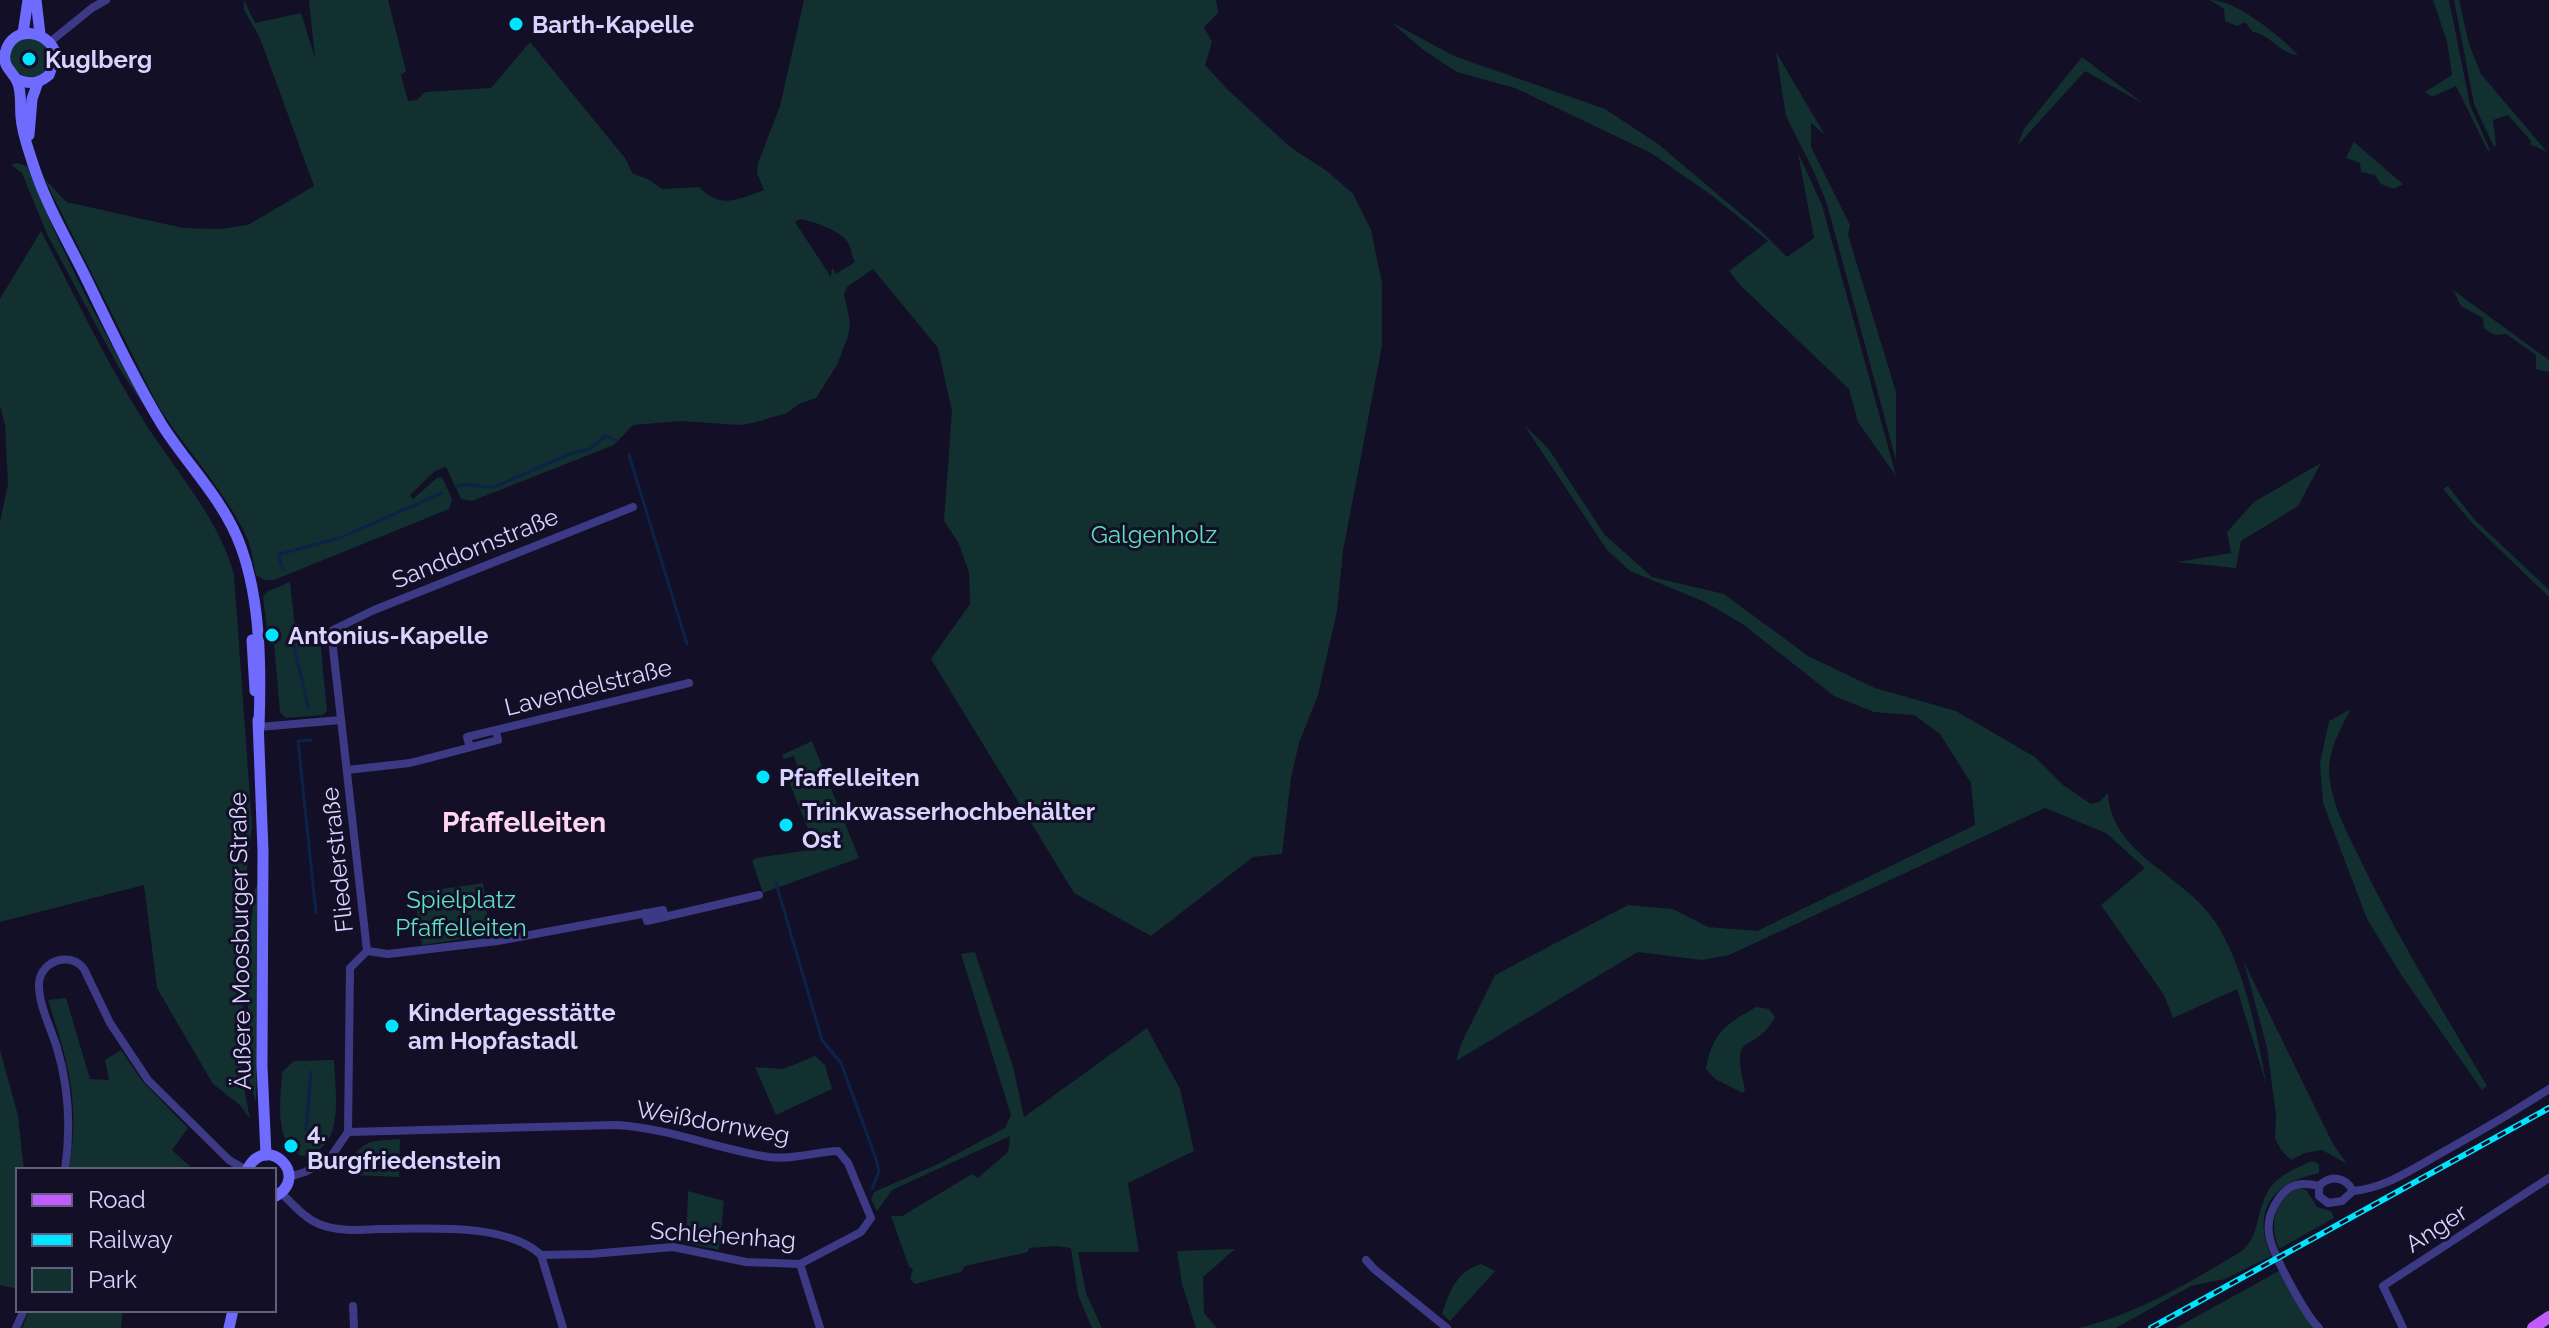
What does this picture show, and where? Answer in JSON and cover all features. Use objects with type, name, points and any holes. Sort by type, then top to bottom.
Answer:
[{"type":"main road","points":[[2533,1328],[2549,1317]]},
{"type":"street","name":"Äußere Moosburger Straße","points":[[28,0],[23,33],[9,44],[2,61],[16,79],[28,148],[45,197],[150,404],[171,439],[217,498],[244,556],[252,595],[252,668],[259,727],[266,1155]]},
{"type":"street","name":"Äußere Moosburger Straße","points":[[28,148],[32,99],[38,82],[49,75],[56,55],[45,38],[36,0]]},
{"type":"street","points":[[23,33],[45,38],[106,0]]},
{"type":"street","points":[[16,79],[38,82]]},
{"type":"street","name":"Sanddornstraße","points":[[333,630],[374,610],[633,507]]},
{"type":"street","name":"Fliederstraße","points":[[333,630],[367,951],[350,968],[348,1132]]},
{"type":"street","name":"Lavendelstraße","points":[[347,770],[410,763],[470,747],[467,737],[689,683]]},
{"type":"street","points":[[259,727],[341,720]]},
{"type":"street","points":[[367,951],[388,954],[498,941],[645,913],[647,921],[759,895]]},
{"type":"street","points":[[65,1168],[67,1094],[39,982],[49,964],[70,959],[78,961],[89,977],[110,1023],[148,1080],[229,1160],[243,1168]]},
{"type":"street","points":[[2353,1191],[2348,1183],[2335,1178],[2325,1180],[2319,1186],[2319,1196],[2328,1203],[2342,1201],[2353,1191],[2372,1188],[2397,1177],[2508,1116],[2549,1089]]},
{"type":"street","name":"Weißdornweg","points":[[348,1132],[616,1125],[675,1133],[769,1157],[791,1158],[838,1151],[848,1163],[871,1212]]},
{"type":"street","points":[[278,1195],[289,1177],[324,1162],[338,1149],[348,1132]]},
{"type":"street","points":[[248,1168],[255,1159],[266,1155],[282,1160],[289,1177]]},
{"type":"street","name":"Anger","points":[[2403,1328],[2383,1286],[2549,1178]]},
{"type":"street","points":[[2319,1186],[2299,1184],[2284,1193],[2272,1211],[2268,1232],[2272,1249],[2310,1318],[2319,1328]]},
{"type":"street","name":"Schlehenhag","points":[[278,1195],[307,1217],[331,1227],[473,1231],[509,1238],[541,1255],[673,1247],[746,1262],[800,1264],[861,1232],[869,1223],[871,1212]]},
{"type":"street","points":[[541,1255],[563,1328]]},
{"type":"street","points":[[1366,1260],[1447,1328]]},
{"type":"street","points":[[800,1264],[820,1328]]},
{"type":"street","points":[[353,1306],[354,1328]]},
{"type":"green space","name":"Galgenholz","points":[[244,0],[255,23],[301,13],[315,58],[309,0],[388,0],[406,71],[401,75],[408,101],[417,100],[425,92],[491,88],[530,42],[625,158],[633,174],[648,179],[662,189],[699,187],[715,198],[730,200],[764,190],[757,173],[758,163],[780,106],[804,0],[1216,0],[1218,13],[1204,27],[1212,42],[1205,65],[1290,147],[1327,171],[1353,194],[1371,230],[1382,283],[1382,346],[1343,551],[1337,611],[1318,695],[1299,743],[1291,778],[1282,854],[1253,857],[1151,936],[1074,893],[931,659],[970,604],[969,572],[958,542],[944,521],[952,411],[938,348],[873,269],[847,287],[844,294],[850,322],[837,365],[816,398],[799,404],[787,413],[739,425],[682,421],[633,425],[614,445],[472,501],[461,499],[446,467],[435,471],[410,495],[413,499],[442,477],[452,499],[449,509],[274,580],[264,580],[256,575],[249,542],[238,520],[156,402],[44,178],[66,202],[183,228],[220,229],[248,225],[314,186],[260,38],[244,10]],"holes":[[[800,219],[840,234],[849,245],[855,262],[836,274],[832,268],[831,277],[795,222]]]},
{"type":"green space","points":[[2210,0],[2245,12],[2298,55],[2253,32],[2245,22],[2237,26],[2225,21],[2224,9]]},
{"type":"green space","points":[[2433,0],[2449,0],[2470,105],[2488,151],[2456,86],[2432,97],[2425,92],[2452,75],[2447,42]]},
{"type":"green space","points":[[2454,0],[2459,0],[2469,44],[2481,74],[2547,152],[2530,144],[2531,141],[2508,115],[2493,120],[2494,147],[2474,104]]},
{"type":"green space","points":[[1391,22],[1454,56],[1605,109],[1658,144],[1760,230],[1787,257],[1814,238],[1798,153],[1822,205],[1896,476],[1858,422],[1849,389],[1729,271],[1768,241],[1714,197],[1651,153],[1515,88],[1457,72],[1422,49]]},
{"type":"green space","points":[[29,38],[43,44],[49,58],[43,72],[29,78],[15,72],[9,58],[15,44]]},
{"type":"green space","points":[[1776,52],[1825,135],[1811,123],[1811,147],[1850,225],[1848,235],[1896,392],[1896,460],[1827,204],[1786,116]]},
{"type":"green space","points":[[2082,57],[2144,104],[2085,71],[2017,146],[2024,129]]},
{"type":"green space","points":[[2354,142],[2403,184],[2394,189],[2381,184],[2375,175],[2361,172],[2360,163],[2346,158]]},
{"type":"green space","points":[[11,165],[27,166],[57,237],[92,307],[168,442],[119,368],[47,234],[22,173]]},
{"type":"green space","points":[[41,231],[132,402],[208,516],[234,575],[252,826],[245,886],[241,1048],[242,1076],[250,1119],[240,1105],[213,1084],[157,988],[144,885],[0,922],[0,522],[8,484],[5,425],[0,406],[0,299]]},
{"type":"green space","points":[[2453,290],[2549,360],[2549,372],[2536,369],[2536,355],[2506,334],[2495,335],[2484,329],[2483,318],[2461,306]]},
{"type":"green space","points":[[1524,425],[1548,448],[1604,534],[1652,577],[1724,594],[1808,656],[1875,688],[1956,711],[2035,757],[2063,785],[2091,804],[2099,802],[2108,793],[2112,815],[2122,834],[2136,850],[2205,909],[2228,944],[2254,1022],[2266,1083],[2237,989],[2173,1018],[2164,995],[2101,905],[2145,868],[2106,833],[2045,808],[1729,955],[1702,960],[1638,952],[1456,1061],[1495,975],[1628,905],[1673,909],[1708,927],[1757,931],[1975,825],[1971,783],[1940,734],[1914,715],[1874,712],[1834,696],[1744,625],[1705,602],[1630,571],[1607,550]]},
{"type":"green space","points":[[2321,463],[2298,506],[2241,541],[2236,568],[2177,562],[2231,553],[2227,532],[2254,502]]},
{"type":"green space","points":[[2448,486],[2474,519],[2549,590],[2549,597],[2472,523],[2443,489]]},
{"type":"green space","points":[[290,582],[296,636],[315,634],[320,639],[327,711],[323,715],[286,718],[280,712],[274,643],[279,639],[279,631],[267,630],[263,596]]},
{"type":"green space","points":[[2351,709],[2336,739],[2329,764],[2336,805],[2389,916],[2487,1086],[2482,1090],[2402,976],[2367,919],[2323,803],[2320,763],[2329,721]]},
{"type":"green space","points":[[812,741],[859,858],[763,893],[752,861],[816,849],[788,779],[791,771],[798,768],[794,756],[784,759],[782,755]]},
{"type":"green space","points":[[261,882],[256,1102],[249,1081],[247,962],[255,888]]},
{"type":"green space","name":"Spielplatz Pfaffelleiten","points":[[483,883],[490,935],[422,945],[414,893]]},
{"type":"green space","points":[[975,952],[1013,1066],[1024,1117],[1147,1028],[1180,1089],[1194,1151],[1128,1183],[1139,1252],[1078,1252],[1086,1293],[1102,1328],[1092,1328],[1078,1295],[1071,1248],[1029,1248],[1028,1252],[965,1266],[961,1272],[915,1284],[910,1279],[913,1269],[909,1267],[891,1216],[902,1216],[972,1174],[978,1178],[1008,1152],[1010,1136],[892,1190],[877,1211],[871,1199],[874,1192],[938,1164],[1005,1128],[1011,1115],[961,954]]},
{"type":"green space","points":[[2244,962],[2333,1144],[2347,1164],[2322,1150],[2291,1160],[2281,1150],[2275,1138],[2276,1115],[2267,1048]]},
{"type":"green space","points":[[66,998],[90,1079],[109,1080],[105,1060],[121,1050],[142,1081],[188,1128],[172,1150],[192,1168],[69,1168],[73,1103],[62,1045],[48,1000]]},
{"type":"green space","points":[[1756,1007],[1769,1009],[1775,1017],[1767,1029],[1742,1049],[1743,1093],[1715,1079],[1706,1069],[1712,1047],[1722,1031]]},
{"type":"green space","points":[[0,1050],[18,1116],[24,1168],[16,1168],[16,1289],[0,1285]]},
{"type":"green space","points":[[815,1056],[825,1065],[832,1089],[776,1115],[755,1067],[783,1069]]},
{"type":"green space","points":[[334,1060],[336,1104],[332,1132],[326,1144],[316,1152],[301,1156],[292,1150],[282,1131],[282,1072],[294,1061]]},
{"type":"green space","points":[[400,1139],[399,1177],[351,1175],[346,1167],[367,1144]]},
{"type":"green space","points":[[2312,1161],[2319,1164],[2319,1173],[2278,1191],[2265,1212],[2265,1239],[2271,1256],[2225,1279],[2191,1286],[2116,1328],[2078,1328],[2142,1306],[2242,1251],[2256,1229],[2262,1204],[2270,1188],[2284,1175]]},
{"type":"green space","points":[[2301,1188],[2307,1191],[2317,1207],[2331,1211],[2334,1218],[2279,1249],[2274,1231],[2276,1212],[2284,1197]]},
{"type":"green space","points":[[688,1191],[724,1201],[719,1250],[686,1243]]},
{"type":"green space","points":[[1235,1249],[1203,1277],[1204,1313],[1217,1328],[1196,1328],[1182,1284],[1177,1251]]},
{"type":"green space","points":[[1481,1264],[1495,1271],[1450,1321],[1442,1314],[1451,1290],[1465,1272]]},
{"type":"green space","points":[[2279,1271],[2313,1328],[2176,1328]]},
{"type":"green space","points":[[28,1312],[123,1312],[121,1328],[22,1328]]},
{"type":"waterway","points":[[457,486],[494,487],[570,454],[589,449],[606,436],[617,441]]},
{"type":"waterway","points":[[629,455],[687,644]]},
{"type":"waterway","points":[[283,569],[280,554],[342,537],[442,493]]},
{"type":"waterway","points":[[294,646],[308,707]]},
{"type":"waterway","points":[[311,740],[298,741],[316,913]]},
{"type":"waterway","points":[[776,883],[822,1040],[841,1063],[876,1159],[879,1171],[872,1189]]},
{"type":"waterway","points":[[306,1130],[311,1072]]},
{"type":"railway","points":[[2151,1328],[2549,1108]]},
{"type":"place","name":"Barth-Kapelle","points":[[516,24]]},
{"type":"place","name":"Kuglberg","points":[[29,59]]},
{"type":"place","name":"Antonius-Kapelle","points":[[272,635]]},
{"type":"place","name":"Pfaffelleiten","points":[[763,777]]},
{"type":"place","name":"Trinkwasserhochbehälter Ost","points":[[786,825]]},
{"type":"place","name":"Kindertagesstätte am Hopfastadl","points":[[392,1026]]},
{"type":"place","name":"4. Burgfriedenstein","points":[[291,1146]]},
{"type":"district","name":"Pfaffelleiten","points":[[524,822]]}]
